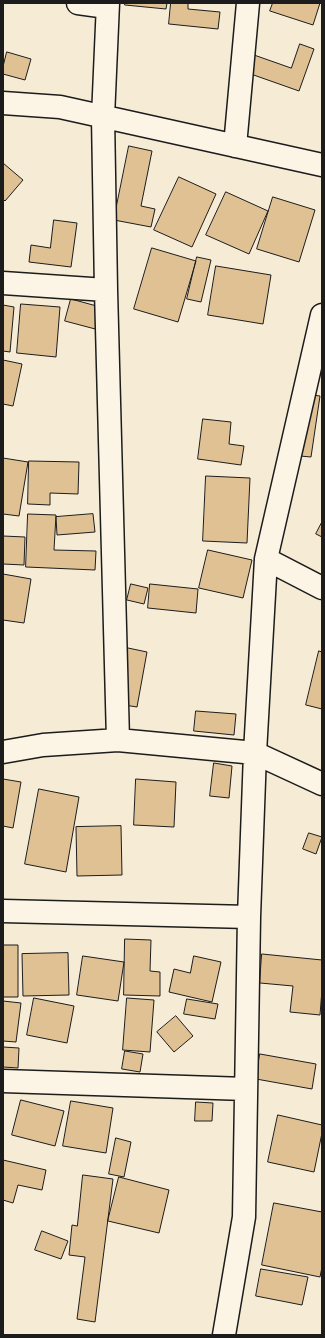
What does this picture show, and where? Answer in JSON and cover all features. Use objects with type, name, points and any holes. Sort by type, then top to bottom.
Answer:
[{"type":"street","points":[[78,3],[108,5],[103,117],[118,740]]},
{"type":"street","points":[[235,146],[248,3]]},
{"type":"street","points":[[3,103],[60,107],[322,166]]},
{"type":"street","points":[[3,283],[106,290]]},
{"type":"street","points":[[224,1335],[244,1217],[249,917],[255,753],[266,558],[318,351],[322,315]]},
{"type":"street","points":[[266,558],[322,588]]},
{"type":"street","points":[[3,752],[43,745],[118,740],[255,753],[322,784]]},
{"type":"street","points":[[3,911],[249,917]]},
{"type":"street","points":[[3,1081],[246,1089]]},
{"type":"building","points":[[125,3],[167,3],[166,9],[125,5]]},
{"type":"building","points":[[171,3],[188,3],[188,9],[220,12],[218,29],[169,24]]},
{"type":"building","points":[[273,3],[320,3],[313,25],[270,11]]},
{"type":"building","points":[[300,44],[314,49],[299,91],[248,73],[254,55],[291,68]]},
{"type":"building","points":[[7,52],[31,59],[25,80],[3,74],[3,67]]},
{"type":"building","points":[[129,146],[152,151],[141,206],[155,209],[151,227],[114,220]]},
{"type":"building","points":[[3,163],[23,180],[5,201],[3,199]]},
{"type":"building","points":[[179,177],[216,194],[192,247],[154,230]]},
{"type":"building","points":[[226,192],[268,211],[249,254],[206,235]]},
{"type":"building","points":[[273,197],[315,210],[299,262],[257,249]]},
{"type":"building","points":[[54,220],[77,223],[71,267],[29,262],[31,245],[50,248]]},
{"type":"building","points":[[152,248],[196,261],[178,322],[134,309]]},
{"type":"building","points":[[197,257],[211,260],[201,302],[187,299]]},
{"type":"building","points":[[216,266],[271,275],[263,324],[208,315]]},
{"type":"building","points":[[71,299],[104,308],[99,330],[65,321]]},
{"type":"building","points":[[21,304],[60,307],[56,357],[17,353]]},
{"type":"building","points":[[3,305],[14,307],[10,352],[3,351]]},
{"type":"building","points":[[3,360],[22,364],[13,406],[3,404]]},
{"type":"building","points":[[297,393],[320,396],[311,457],[289,455]]},
{"type":"building","points":[[203,419],[231,422],[229,444],[244,446],[241,465],[198,459]]},
{"type":"building","points":[[3,458],[28,462],[19,516],[3,514]]},
{"type":"building","points":[[29,461],[79,462],[78,494],[50,493],[50,505],[28,504]]},
{"type":"building","points":[[206,476],[250,478],[247,543],[203,541]]},
{"type":"building","points":[[28,514],[56,515],[54,550],[96,551],[95,570],[26,567]]},
{"type":"building","points":[[93,514],[95,532],[57,535],[56,517]]},
{"type":"building","points":[[322,522],[322,537],[316,534]]},
{"type":"building","points":[[3,536],[25,537],[24,565],[3,564]]},
{"type":"building","points":[[208,550],[252,560],[243,598],[199,588]]},
{"type":"building","points":[[3,574],[31,579],[24,623],[3,620]]},
{"type":"building","points":[[131,584],[148,588],[144,604],[127,600]]},
{"type":"building","points":[[150,584],[198,589],[196,613],[148,608]]},
{"type":"building","points":[[128,648],[147,652],[137,707],[118,704]]},
{"type":"building","points":[[319,651],[322,652],[322,709],[306,705]]},
{"type":"building","points":[[196,711],[236,714],[234,735],[194,731]]},
{"type":"building","points":[[214,763],[232,766],[229,798],[210,796]]},
{"type":"building","points":[[3,779],[21,782],[13,828],[3,826]]},
{"type":"building","points":[[136,779],[176,782],[174,827],[134,825]]},
{"type":"building","points":[[39,789],[79,797],[66,872],[25,864]]},
{"type":"building","points":[[121,826],[122,875],[77,876],[76,827]]},
{"type":"building","points":[[309,833],[322,837],[316,854],[303,849]]},
{"type":"building","points":[[125,939],[151,940],[150,971],[160,972],[160,996],[124,995]]},
{"type":"building","points":[[3,945],[18,945],[18,997],[3,997]]},
{"type":"building","points":[[68,953],[69,995],[23,996],[22,954]]},
{"type":"building","points":[[262,954],[322,960],[320,1015],[290,1012],[293,986],[260,983]]},
{"type":"building","points":[[83,956],[124,962],[118,1001],[77,995]]},
{"type":"building","points":[[194,956],[221,962],[212,1002],[169,992],[174,969],[190,973]]},
{"type":"building","points":[[34,998],[74,1006],[67,1043],[27,1035]]},
{"type":"building","points":[[127,998],[154,1000],[150,1052],[123,1050]]},
{"type":"building","points":[[187,999],[218,1004],[215,1019],[184,1014]]},
{"type":"building","points":[[3,1001],[21,1003],[16,1042],[3,1041]]},
{"type":"building","points":[[176,1016],[193,1036],[174,1052],[157,1032]]},
{"type":"building","points":[[3,1047],[19,1048],[18,1068],[3,1067]]},
{"type":"building","points":[[125,1051],[143,1054],[140,1072],[122,1069]]},
{"type":"building","points":[[260,1054],[316,1064],[312,1089],[256,1079]]},
{"type":"building","points":[[21,1100],[64,1111],[55,1146],[12,1135]]},
{"type":"building","points":[[71,1101],[113,1108],[106,1153],[63,1146]]},
{"type":"building","points":[[196,1102],[213,1103],[212,1121],[195,1121]]},
{"type":"building","points":[[278,1115],[322,1125],[322,1133],[314,1172],[268,1162]]},
{"type":"building","points":[[116,1138],[131,1142],[124,1177],[109,1174]]},
{"type":"building","points":[[3,1160],[46,1170],[42,1190],[18,1185],[13,1203],[3,1200]]},
{"type":"building","points":[[83,1175],[113,1179],[95,1322],[77,1319],[85,1257],[69,1255],[72,1225],[77,1226]]},
{"type":"building","points":[[119,1177],[169,1190],[159,1233],[108,1221]]},
{"type":"building","points":[[274,1203],[322,1212],[322,1267],[320,1277],[262,1265]]},
{"type":"building","points":[[42,1231],[68,1241],[61,1259],[35,1250]]},
{"type":"building","points":[[261,1269],[308,1277],[302,1305],[256,1296]]}]
